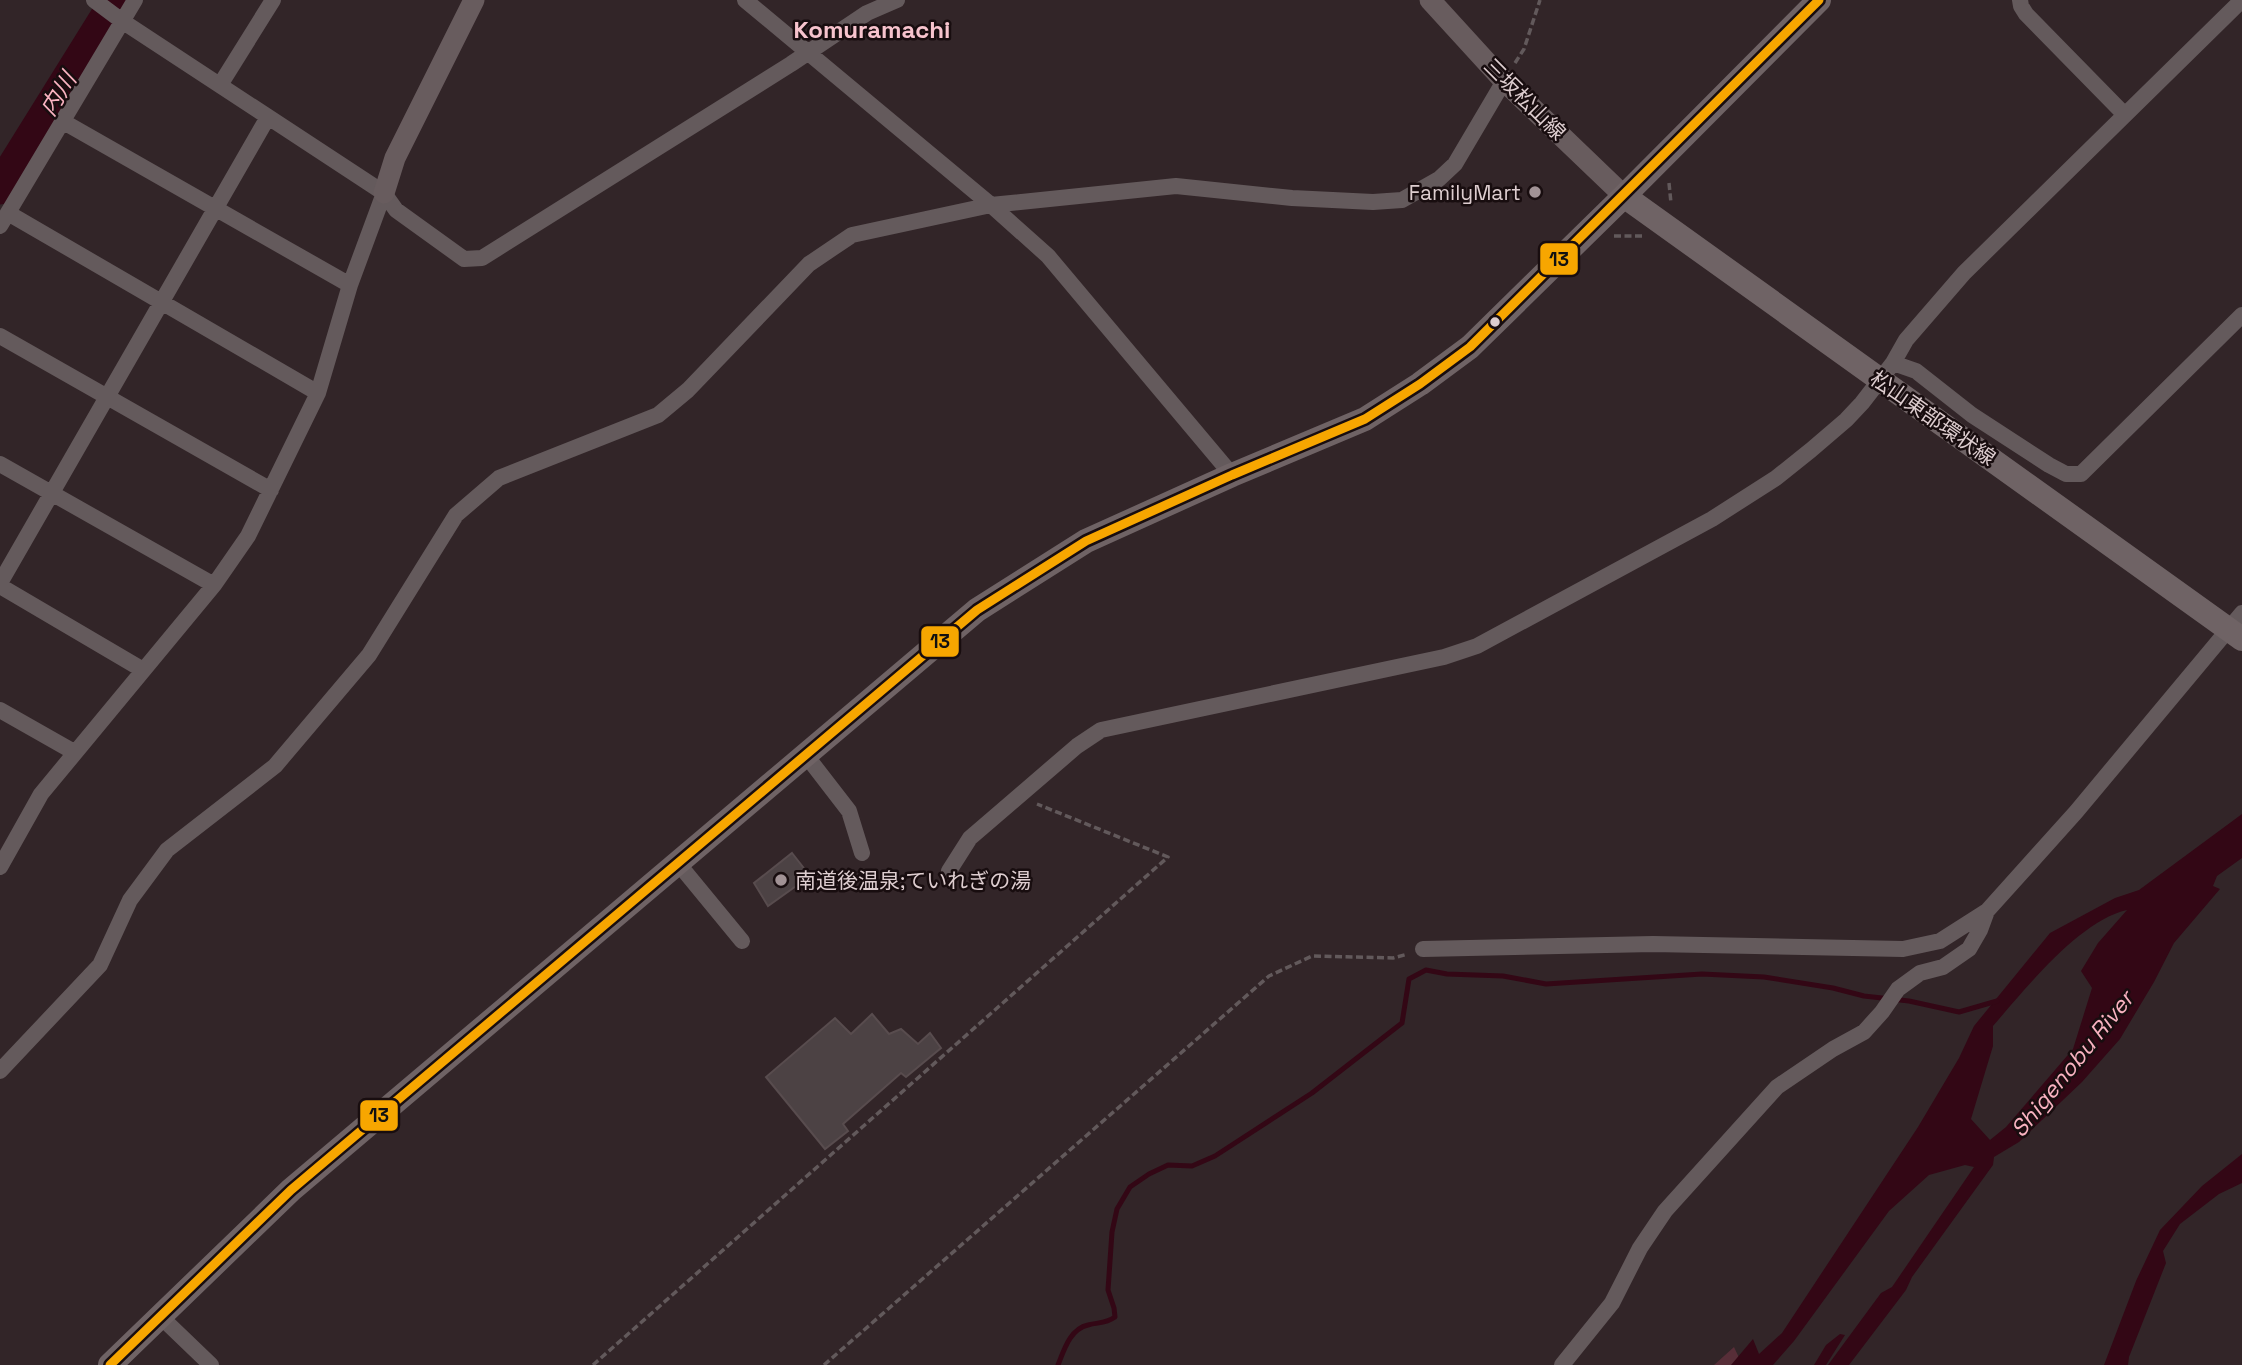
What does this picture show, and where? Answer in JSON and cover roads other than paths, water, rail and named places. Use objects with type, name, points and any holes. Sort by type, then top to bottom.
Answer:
[{"type":"main road","points":[[384,192],[395,158],[474,0]]},
{"type":"main road","name":"三坂松山線","points":[[1430,0],[1504,81],[1624,196]]},
{"type":"main road","points":[[110,1365],[291,1190],[977,610],[1086,541],[1365,419],[1420,384],[1470,347],[1819,0]]},
{"type":"main road","name":"松山東部環状線","points":[[1624,196],[1886,371],[2237,629]]},
{"type":"street","points":[[94,0],[384,192],[396,209],[464,259],[482,258],[791,64],[867,13],[897,0]]},
{"type":"street","points":[[135,0],[4,219],[161,303],[318,393]]},
{"type":"street","points":[[220,85],[273,0]]},
{"type":"street","points":[[745,0],[991,205],[1048,256],[1232,475]]},
{"type":"street","points":[[2021,0],[2026,14],[2125,115]]},
{"type":"street","points":[[949,871],[970,838],[1077,746],[1101,730],[1444,657],[1477,646],[1712,519],[1776,478],[1846,420],[1886,371],[1906,340],[1964,273],[2242,0]]},
{"type":"street","points":[[0,1071],[100,965],[130,900],[167,850],[275,766],[369,655],[456,515],[499,478],[658,415],[688,390],[809,264],[852,235],[991,205],[1175,186],[1346,201],[1402,200],[1439,179],[1455,164],[1504,81]]},
{"type":"street","points":[[143,670],[0,585],[268,117]]},
{"type":"street","points":[[62,121],[350,285]]},
{"type":"street","points":[[0,867],[7,841],[41,794],[214,585],[248,536],[318,393],[350,285],[384,192]]},
{"type":"street","points":[[1886,371],[1916,371],[1972,415],[2049,465],[2066,474],[2081,474],[2242,315]]},
{"type":"street","points":[[0,336],[271,490]]},
{"type":"street","points":[[0,464],[214,585]]},
{"type":"street","points":[[1423,949],[1653,944],[1903,949],[1940,941],[1987,911],[2237,629]]},
{"type":"street","points":[[0,710],[74,752]]},
{"type":"street","points":[[805,754],[849,811],[862,853]]},
{"type":"street","points":[[677,862],[742,941]]},
{"type":"street","points":[[1562,1365],[1612,1303],[1640,1248],[1665,1211],[1777,1087],[1833,1049],[1864,1032],[1899,989],[1920,974],[1943,967],[1969,949],[1987,911]]},
{"type":"street","points":[[161,1317],[211,1365]]},
{"type":"water","name":"Shigenobu River","points":[[2242,814],[2242,858],[2217,876],[2213,886],[2220,889],[2174,943],[2120,1039],[2082,1082],[2019,1142],[1994,1157],[1993,1165],[1912,1277],[1906,1290],[1849,1365],[1828,1365],[1881,1293],[1892,1287],[1974,1167],[1965,1165],[1929,1175],[1889,1211],[1794,1341],[1773,1365],[1731,1365],[1753,1339],[1759,1354],[1782,1333],[1918,1127],[1959,1058],[1974,1026],[2050,933],[2115,898],[2139,890]],"holes":[[[2127,910],[2098,943],[2081,971],[2092,988],[2073,1049],[2006,1127],[1990,1140],[1971,1119],[1993,1046],[1993,1026],[2037,976],[2072,942],[2109,916]]]},
{"type":"water","points":[[2242,1154],[2242,1183],[2219,1194],[2180,1224],[2163,1251],[2166,1263],[2128,1365],[2104,1365],[2136,1281],[2160,1230],[2202,1186]]},
{"type":"water","points":[[1840,1334],[1845,1335],[1826,1365],[1814,1365],[1826,1345]]},
{"type":"waterway","name":"内川","points":[[0,188],[117,0]]},
{"type":"waterway","points":[[1058,1365],[1068,1341],[1077,1331],[1115,1317],[1108,1290],[1112,1232],[1117,1209],[1130,1187],[1168,1165],[1192,1166],[1215,1156],[1312,1093],[1402,1023],[1409,979],[1426,970],[1447,974],[1503,976],[1546,984],[1702,974],[1764,977],[1959,1012],[1997,1001]]},
{"type":"place","name":"FamilyMart","points":[[1535,192]]},
{"type":"place","name":"南道後温泉;ていれぎの湯","points":[[781,880]]},
{"type":"district","name":"Komuramachi","points":[[872,29]]}]
